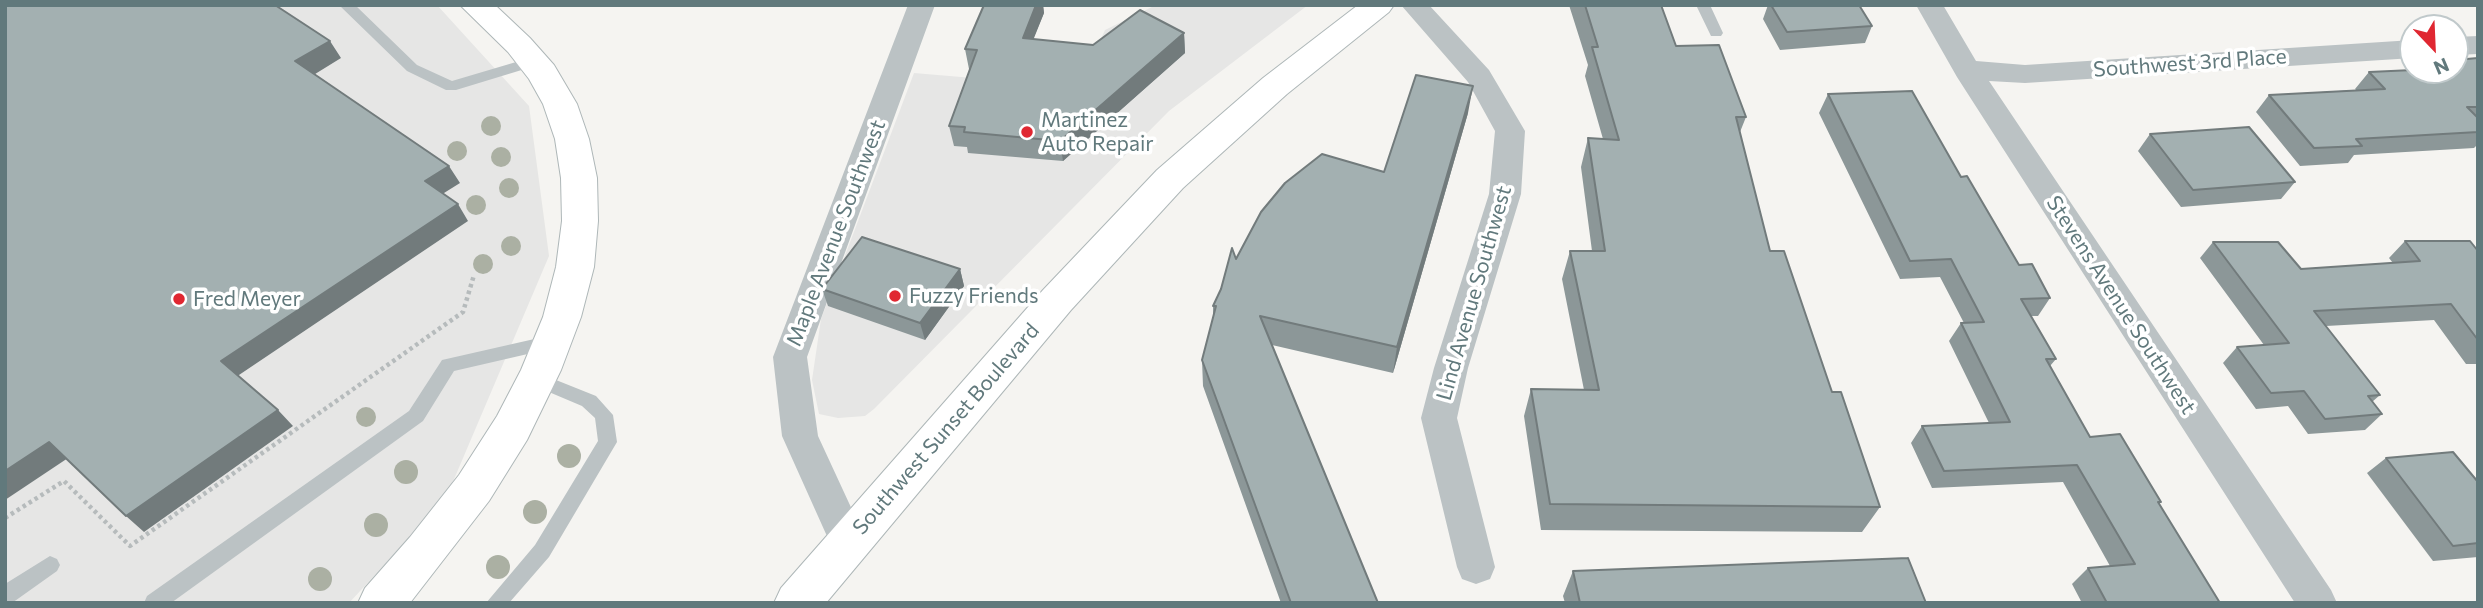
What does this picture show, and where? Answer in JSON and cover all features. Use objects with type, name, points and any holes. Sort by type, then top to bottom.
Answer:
[{"type":"main road","points":[[381,603],[426,551],[474,488],[512,428],[552,342],[575,267],[580,220],[579,178],[572,139],[560,104],[519,45],[476,5]]},
{"type":"main road","name":"Southwest Sunset Boulevard","points":[[797,603],[1057,300],[1170,179],[1275,86],[1378,5]]},
{"type":"street","name":"Maple Avenue Southwest","points":[[848,542],[800,436],[790,357],[922,5]]},
{"type":"street","name":"Lind Avenue Southwest","points":[[1414,5],[1479,76],[1510,131],[1505,194],[1451,368],[1439,418],[1476,567]]},
{"type":"street","name":"Stevens Avenue Southwest","points":[[1929,5],[1967,70],[2317,603]]},
{"type":"street","name":"Southwest 3rd Place","points":[[1967,70],[2025,74],[2399,50]]},
{"type":"lane","points":[[346,5],[412,68],[451,86],[533,62]]},
{"type":"lane","points":[[1703,5],[1716,33]]},
{"type":"lane","points":[[153,603],[416,416],[449,365],[552,342]]},
{"type":"lane","points":[[496,603],[542,551],[608,442],[604,415],[589,401],[536,379]]},
{"type":"lane","points":[[5,596],[50,565]]},
{"type":"path","points":[[5,518],[64,481],[130,547],[463,312],[474,275]]},
{"type":"shaded area","points":[[5,5],[437,5],[529,106],[549,256],[446,498],[349,603],[5,603]]},
{"type":"shaded area","points":[[1156,5],[1308,5],[1169,111],[874,409],[865,416],[838,418],[819,414],[812,380],[821,319],[914,73],[1079,87],[1105,30]]},
{"type":"building","name":"Fred Meyer","points":[[5,5],[275,5],[330,41],[295,61],[449,166],[425,181],[458,204],[221,361],[278,410],[126,516],[49,442],[5,471]]},
{"type":"building","points":[[984,5],[1036,5],[1023,38],[1093,45],[1140,10],[1184,33],[1060,141],[964,132],[965,127],[949,126],[977,50],[965,49]]},
{"type":"building","points":[[1585,5],[1661,5],[1676,46],[1719,45],[1746,117],[1736,117],[1770,251],[1784,251],[1832,392],[1841,392],[1880,507],[1550,504],[1531,389],[1599,390],[1570,251],[1605,251],[1588,138],[1619,140],[1592,47],[1598,47]]},
{"type":"building","points":[[1771,5],[1859,5],[1872,26],[1787,32]]},
{"type":"building","points":[[2478,58],[2478,107],[2467,107],[2478,118],[2478,132],[2356,139],[2362,146],[2314,148],[2269,95],[2385,89],[2369,72],[2399,71],[2399,84],[2469,84],[2469,59]]},
{"type":"building","points":[[1416,75],[1473,86],[1397,347],[1260,316],[1378,603],[1291,603],[1202,360],[1216,306],[1213,306],[1221,289],[1232,248],[1236,259],[1261,212],[1285,183],[1322,154],[1384,172]]},
{"type":"building","points":[[1912,91],[1961,177],[1967,176],[2019,265],[2032,264],[2050,298],[2021,299],[2056,359],[2046,359],[2090,437],[2120,434],[2220,603],[2107,603],[2088,568],[2135,564],[2077,465],[1944,471],[1922,426],[2010,422],[1961,323],[1984,322],[1951,259],[1910,261],[1828,94]]},
{"type":"building","points":[[2249,127],[2295,182],[2193,190],[2150,134]]},
{"type":"building","name":"Fuzzy Friends","points":[[862,237],[960,269],[920,323],[822,289]]},
{"type":"building","points":[[2405,241],[2470,241],[2478,251],[2478,340],[2451,304],[2314,311],[2380,395],[2368,396],[2382,414],[2325,419],[2304,391],[2271,393],[2237,347],[2289,343],[2213,242],[2278,242],[2301,269],[2420,261]]},
{"type":"building","points":[[2453,452],[2478,482],[2478,543],[2453,546],[2386,458]]},
{"type":"building","points":[[1908,558],[1926,603],[1580,603],[1573,571]]},
{"type":"place","name":"Martinez Auto Repair","points":[[1027,132]]},
{"type":"place","name":"Fuzzy Friends","points":[[895,296]]},
{"type":"place","name":"Fred Meyer","points":[[179,299]]}]
